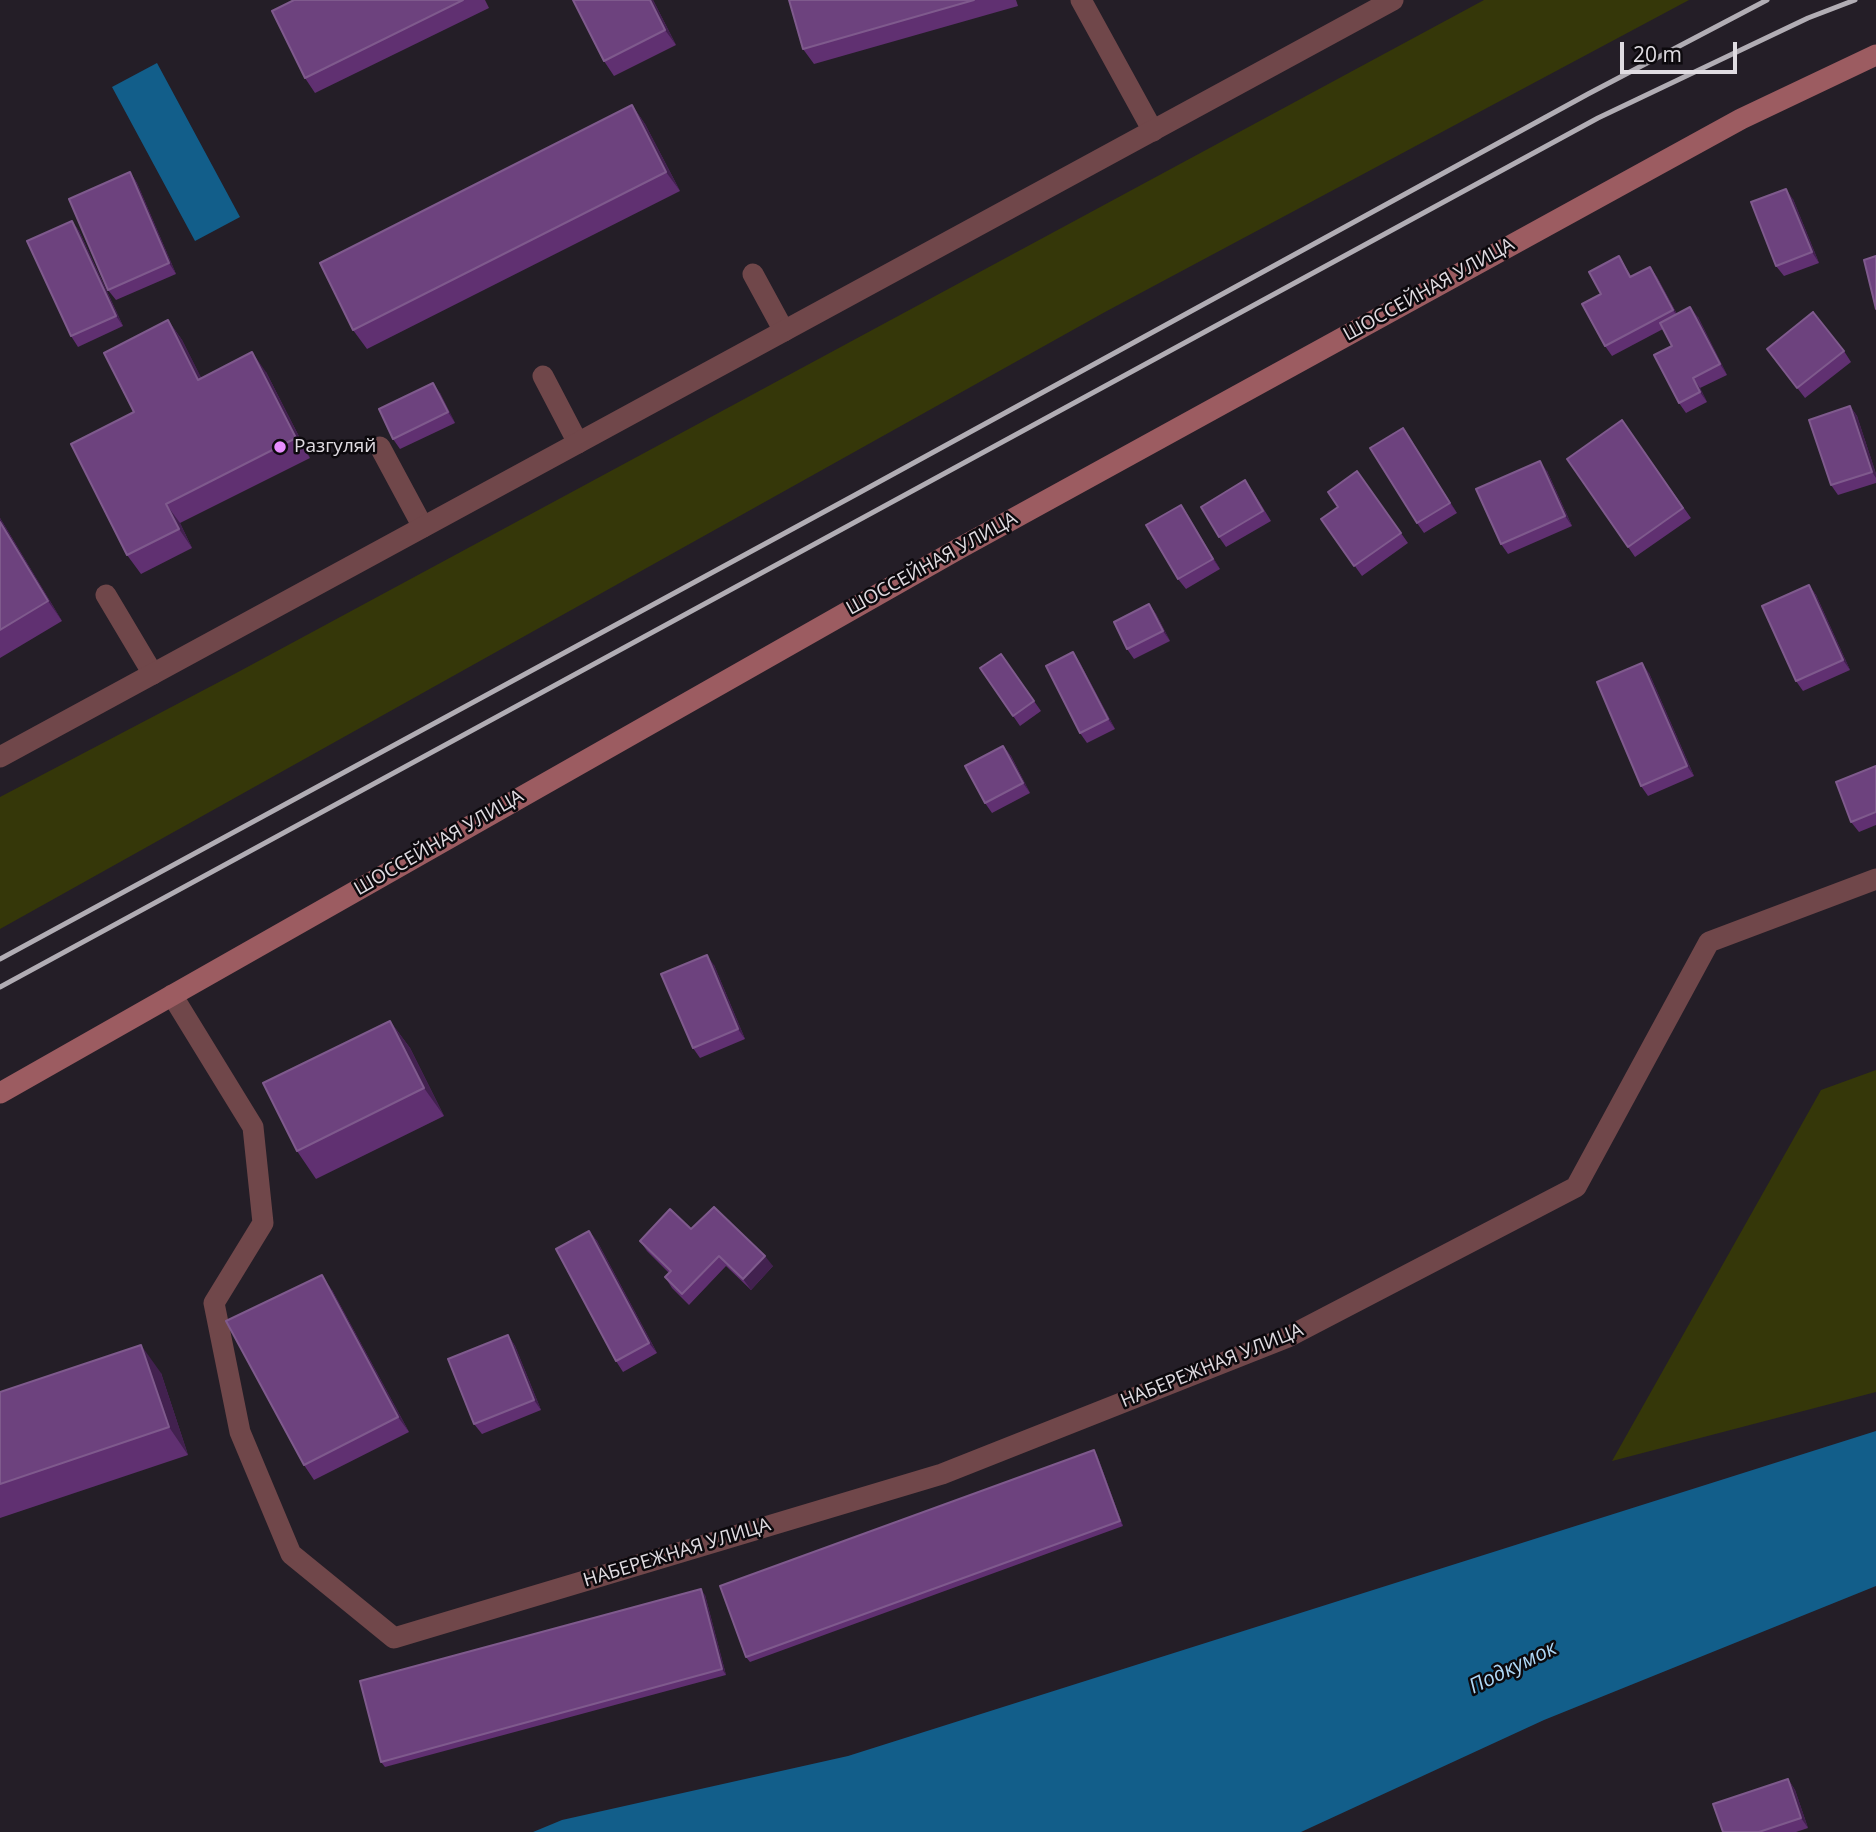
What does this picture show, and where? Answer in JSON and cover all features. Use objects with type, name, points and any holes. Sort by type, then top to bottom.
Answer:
[{"type":"main road","name":"ШОССЕЙНАЯ УЛИЦА","points":[[0,1093],[972,541],[1741,119],[1876,55]]},
{"type":"street","points":[[1081,0],[1153,131]]},
{"type":"street","points":[[0,757],[1393,0]]},
{"type":"street","points":[[753,274],[784,331]]},
{"type":"street","points":[[543,376],[578,443]]},
{"type":"street","points":[[380,447],[423,527]]},
{"type":"street","points":[[106,595],[153,674]]},
{"type":"street","name":"НАБЕРЕЖНАЯ УЛИЦА","points":[[172,995],[253,1127],[263,1223],[214,1303],[240,1432],[291,1554],[394,1637],[942,1474],[1300,1331],[1576,1187],[1709,942],[1876,879]]},
{"type":"shaded area","points":[[1484,0],[1689,0],[1105,312],[0,929],[0,797],[240,671]]},
{"type":"shaded area","points":[[1876,1070],[1876,1392],[1612,1461],[1821,1090]]},
{"type":"water","points":[[157,63],[240,217],[195,241],[112,87]]},
{"type":"water","name":"Подкумок","points":[[1876,1431],[1876,1586],[1544,1720],[1301,1832],[533,1832],[562,1820],[848,1756]]},
{"type":"building","points":[[294,0],[463,0],[305,78],[272,11]]},
{"type":"building","points":[[573,0],[650,0],[665,30],[604,61]]},
{"type":"building","points":[[789,0],[974,0],[803,49]]},
{"type":"building","points":[[632,105],[666,172],[353,330],[320,263]]},
{"type":"building","points":[[130,172],[169,263],[108,290],[69,199]]},
{"type":"building","points":[[1786,189],[1812,252],[1776,266],[1751,202]]},
{"type":"building","points":[[72,221],[116,316],[71,336],[27,241]]},
{"type":"building","points":[[1619,256],[1630,277],[1650,267],[1673,310],[1605,346],[1582,304],[1601,294],[1589,272]]},
{"type":"building","points":[[1876,256],[1876,309],[1864,260]]},
{"type":"building","points":[[1690,307],[1720,364],[1693,378],[1700,392],[1679,403],[1654,355],[1672,346],[1660,323]]},
{"type":"building","points":[[1813,312],[1844,351],[1797,388],[1767,349]]},
{"type":"building","points":[[168,320],[198,380],[252,352],[296,438],[166,504],[179,529],[127,555],[71,444],[134,412],[104,353]]},
{"type":"building","points":[[433,383],[448,412],[393,439],[379,409]]},
{"type":"building","points":[[1850,406],[1872,472],[1831,485],[1809,420]]},
{"type":"building","points":[[1622,420],[1683,508],[1628,547],[1567,459]]},
{"type":"building","points":[[1403,428],[1450,503],[1417,523],[1370,448]]},
{"type":"building","points":[[1540,461],[1565,516],[1501,544],[1476,489]]},
{"type":"building","points":[[1357,471],[1401,533],[1354,566],[1321,519],[1338,507],[1328,492]]},
{"type":"building","points":[[1245,480],[1263,511],[1219,537],[1201,507]]},
{"type":"building","points":[[1181,505],[1213,559],[1178,579],[1146,525]]},
{"type":"building","points":[[0,522],[48,601],[0,630]]},
{"type":"building","points":[[1809,585],[1843,660],[1796,681],[1762,606]]},
{"type":"building","points":[[1149,604],[1163,631],[1127,649],[1114,622]]},
{"type":"building","points":[[1073,652],[1108,719],[1080,733],[1046,666]]},
{"type":"building","points":[[1001,654],[1034,701],[1013,716],[980,668]]},
{"type":"building","points":[[1642,663],[1687,766],[1641,786],[1597,682]]},
{"type":"building","points":[[1003,746],[1023,783],[985,803],[965,766]]},
{"type":"building","points":[[1876,766],[1876,812],[1851,822],[1836,782]]},
{"type":"building","points":[[707,955],[738,1029],[693,1048],[661,974]]},
{"type":"building","points":[[390,1021],[424,1088],[297,1151],[263,1083]]},
{"type":"building","points":[[714,1207],[765,1256],[743,1279],[719,1256],[682,1294],[665,1277],[671,1271],[640,1241],[670,1209],[691,1229]]},
{"type":"building","points":[[589,1231],[649,1343],[616,1361],[556,1249]]},
{"type":"building","points":[[322,1275],[398,1417],[304,1465],[226,1321]]},
{"type":"building","points":[[508,1335],[534,1400],[474,1424],[448,1359]]},
{"type":"building","points":[[141,1345],[169,1427],[0,1484],[0,1392]]},
{"type":"building","points":[[1094,1450],[1120,1521],[746,1657],[720,1586]]},
{"type":"building","points":[[701,1589],[722,1669],[381,1762],[360,1681]]},
{"type":"building","points":[[1788,1779],[1801,1818],[1759,1832],[1723,1832],[1713,1804]]},
{"type":"railway","points":[[0,959],[1588,94],[1767,0]]},
{"type":"railway","points":[[0,987],[1598,118],[1808,18],[1855,0]]},
{"type":"place","name":"Разгуляй","points":[[280,447]]}]
